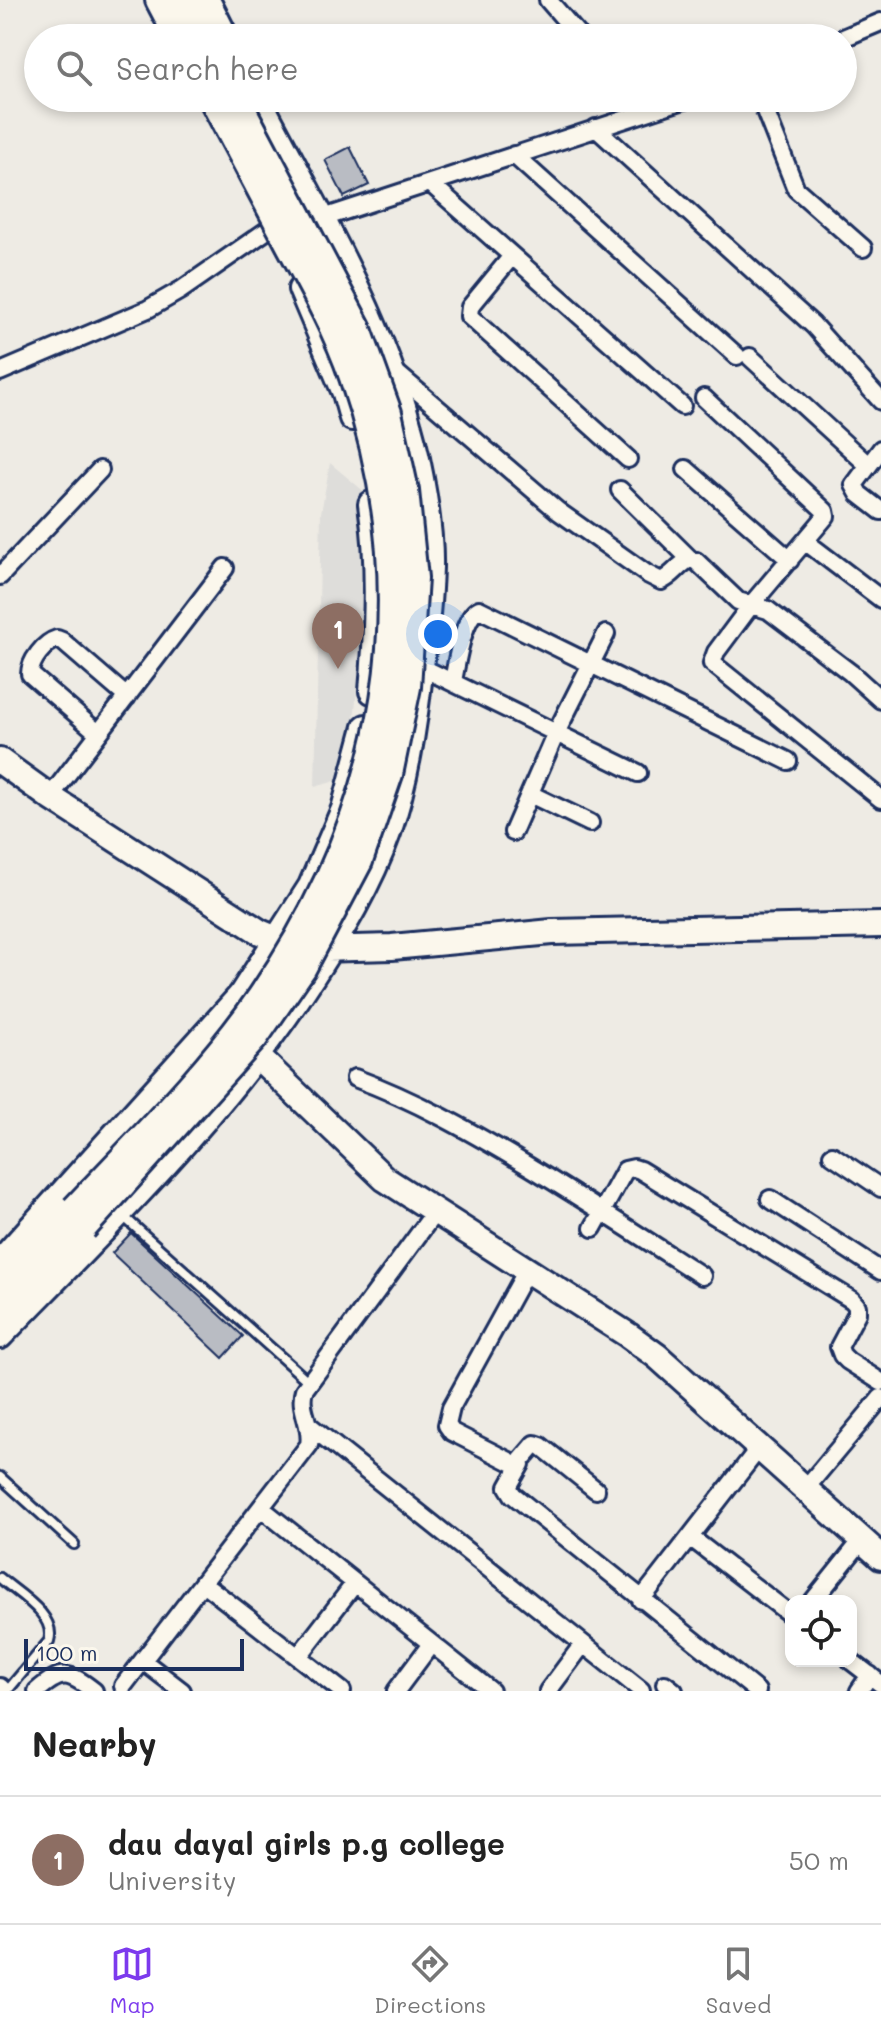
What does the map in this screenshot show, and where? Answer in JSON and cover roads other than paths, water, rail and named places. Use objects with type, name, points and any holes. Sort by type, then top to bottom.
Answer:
[{"type":"main road","points":[[147,0],[160,24]]},
{"type":"main road","points":[[159,0],[172,24]]},
{"type":"main road","points":[[184,0],[197,24]]},
{"type":"main road","points":[[207,0],[219,24]]},
{"type":"main road","points":[[0,1262],[241,995],[278,941],[311,886],[344,809],[371,709],[377,596],[375,534],[366,463],[345,393],[306,298],[207,112]]},
{"type":"main road","points":[[0,1320],[259,999],[308,922],[341,853],[368,776],[385,708],[391,647],[389,530],[375,458],[353,376],[314,291],[219,112]]},
{"type":"main road","points":[[0,1287],[79,1219],[254,1038],[303,967],[359,861],[389,774],[407,687],[414,578],[405,491],[388,413],[357,327],[243,112]]},
{"type":"main road","points":[[0,1336],[211,1113],[289,1013],[332,948],[388,834],[411,749],[430,563],[424,501],[410,429],[369,314],[265,112]]},
{"type":"main road","points":[[0,761],[50,797],[278,941],[293,946],[392,947],[552,932],[881,925]]},
{"type":"main road","points":[[257,1056],[367,1165],[642,1345],[881,1557]]},
{"type":"street","points":[[548,0],[569,24]]},
{"type":"street","points":[[857,32],[881,22]]},
{"type":"street","points":[[320,219],[646,112]]},
{"type":"street","points":[[765,112],[796,189],[863,248]]},
{"type":"street","points":[[596,128],[813,325],[881,401]]},
{"type":"street","points":[[514,155],[868,465]]},
{"type":"street","points":[[430,183],[682,406]]},
{"type":"street","points":[[0,372],[148,309],[269,229]]},
{"type":"street","points":[[512,256],[470,307],[469,316],[628,459]]},
{"type":"street","points":[[391,369],[558,511],[654,578],[661,581],[668,578],[690,559]]},
{"type":"street","points":[[704,398],[825,511],[824,521],[751,605],[716,652],[712,663],[881,799]]},
{"type":"street","points":[[881,449],[857,479],[855,489],[881,511]]},
{"type":"street","points":[[686,469],[790,560]]},
{"type":"street","points":[[0,576],[100,470]]},
{"type":"street","points":[[620,490],[738,601],[768,610],[851,673],[881,700]]},
{"type":"street","points":[[806,542],[881,599]]},
{"type":"street","points":[[50,797],[225,568]]},
{"type":"street","points":[[453,681],[468,620],[479,609],[788,761]]},
{"type":"street","points":[[513,832],[556,733],[606,634]]},
{"type":"street","points":[[98,733],[30,674],[31,665],[47,644],[57,639],[62,641],[127,697]]},
{"type":"street","points":[[421,667],[638,773]]},
{"type":"street","points":[[530,794],[590,823]]},
{"type":"street","points":[[355,1078],[400,1094],[463,1127],[702,1276]]},
{"type":"street","points":[[832,1155],[881,1188]]},
{"type":"street","points":[[593,1228],[620,1177],[625,1170],[634,1168],[844,1294],[857,1306],[857,1313],[839,1347],[842,1355],[881,1382]]},
{"type":"street","points":[[770,1199],[881,1271]]},
{"type":"street","points":[[123,1686],[309,1445],[310,1426],[301,1400],[309,1382],[435,1212]]},
{"type":"street","points":[[521,1464],[513,1463],[452,1432],[447,1425],[448,1417],[527,1270]]},
{"type":"street","points":[[805,1489],[875,1418],[881,1398]]},
{"type":"street","points":[[310,1426],[641,1690]]},
{"type":"street","points":[[596,1490],[537,1444],[531,1447],[509,1483],[509,1491],[757,1691]]},
{"type":"street","points":[[641,1600],[759,1448]]},
{"type":"street","points":[[261,1508],[491,1691]]},
{"type":"street","points":[[690,1537],[785,1610]]},
{"type":"street","points":[[818,1595],[862,1540]]},
{"type":"street","points":[[203,1583],[342,1691]]},
{"type":"street","points":[[298,1657],[355,1583]]},
{"type":"street","points":[[396,1691],[431,1644]]},
{"type":"street","points":[[548,1691],[583,1644]]},
{"type":"street","points":[[143,1661],[182,1691]]},
{"type":"street","points":[[857,1666],[875,1680],[859,1691]]},
{"type":"street","points":[[37,1691],[50,1679],[60,1675],[78,1679],[94,1691]]},
{"type":"lane","points":[[119,1213],[309,1382]]},
{"type":"lane","points":[[0,1477],[74,1544]]},
{"type":"lane","points":[[0,1578],[48,1620],[52,1633],[49,1641],[4,1690]]},
{"type":"place","name":"dau dayal girls p.g college","points":[[338,669]]}]
